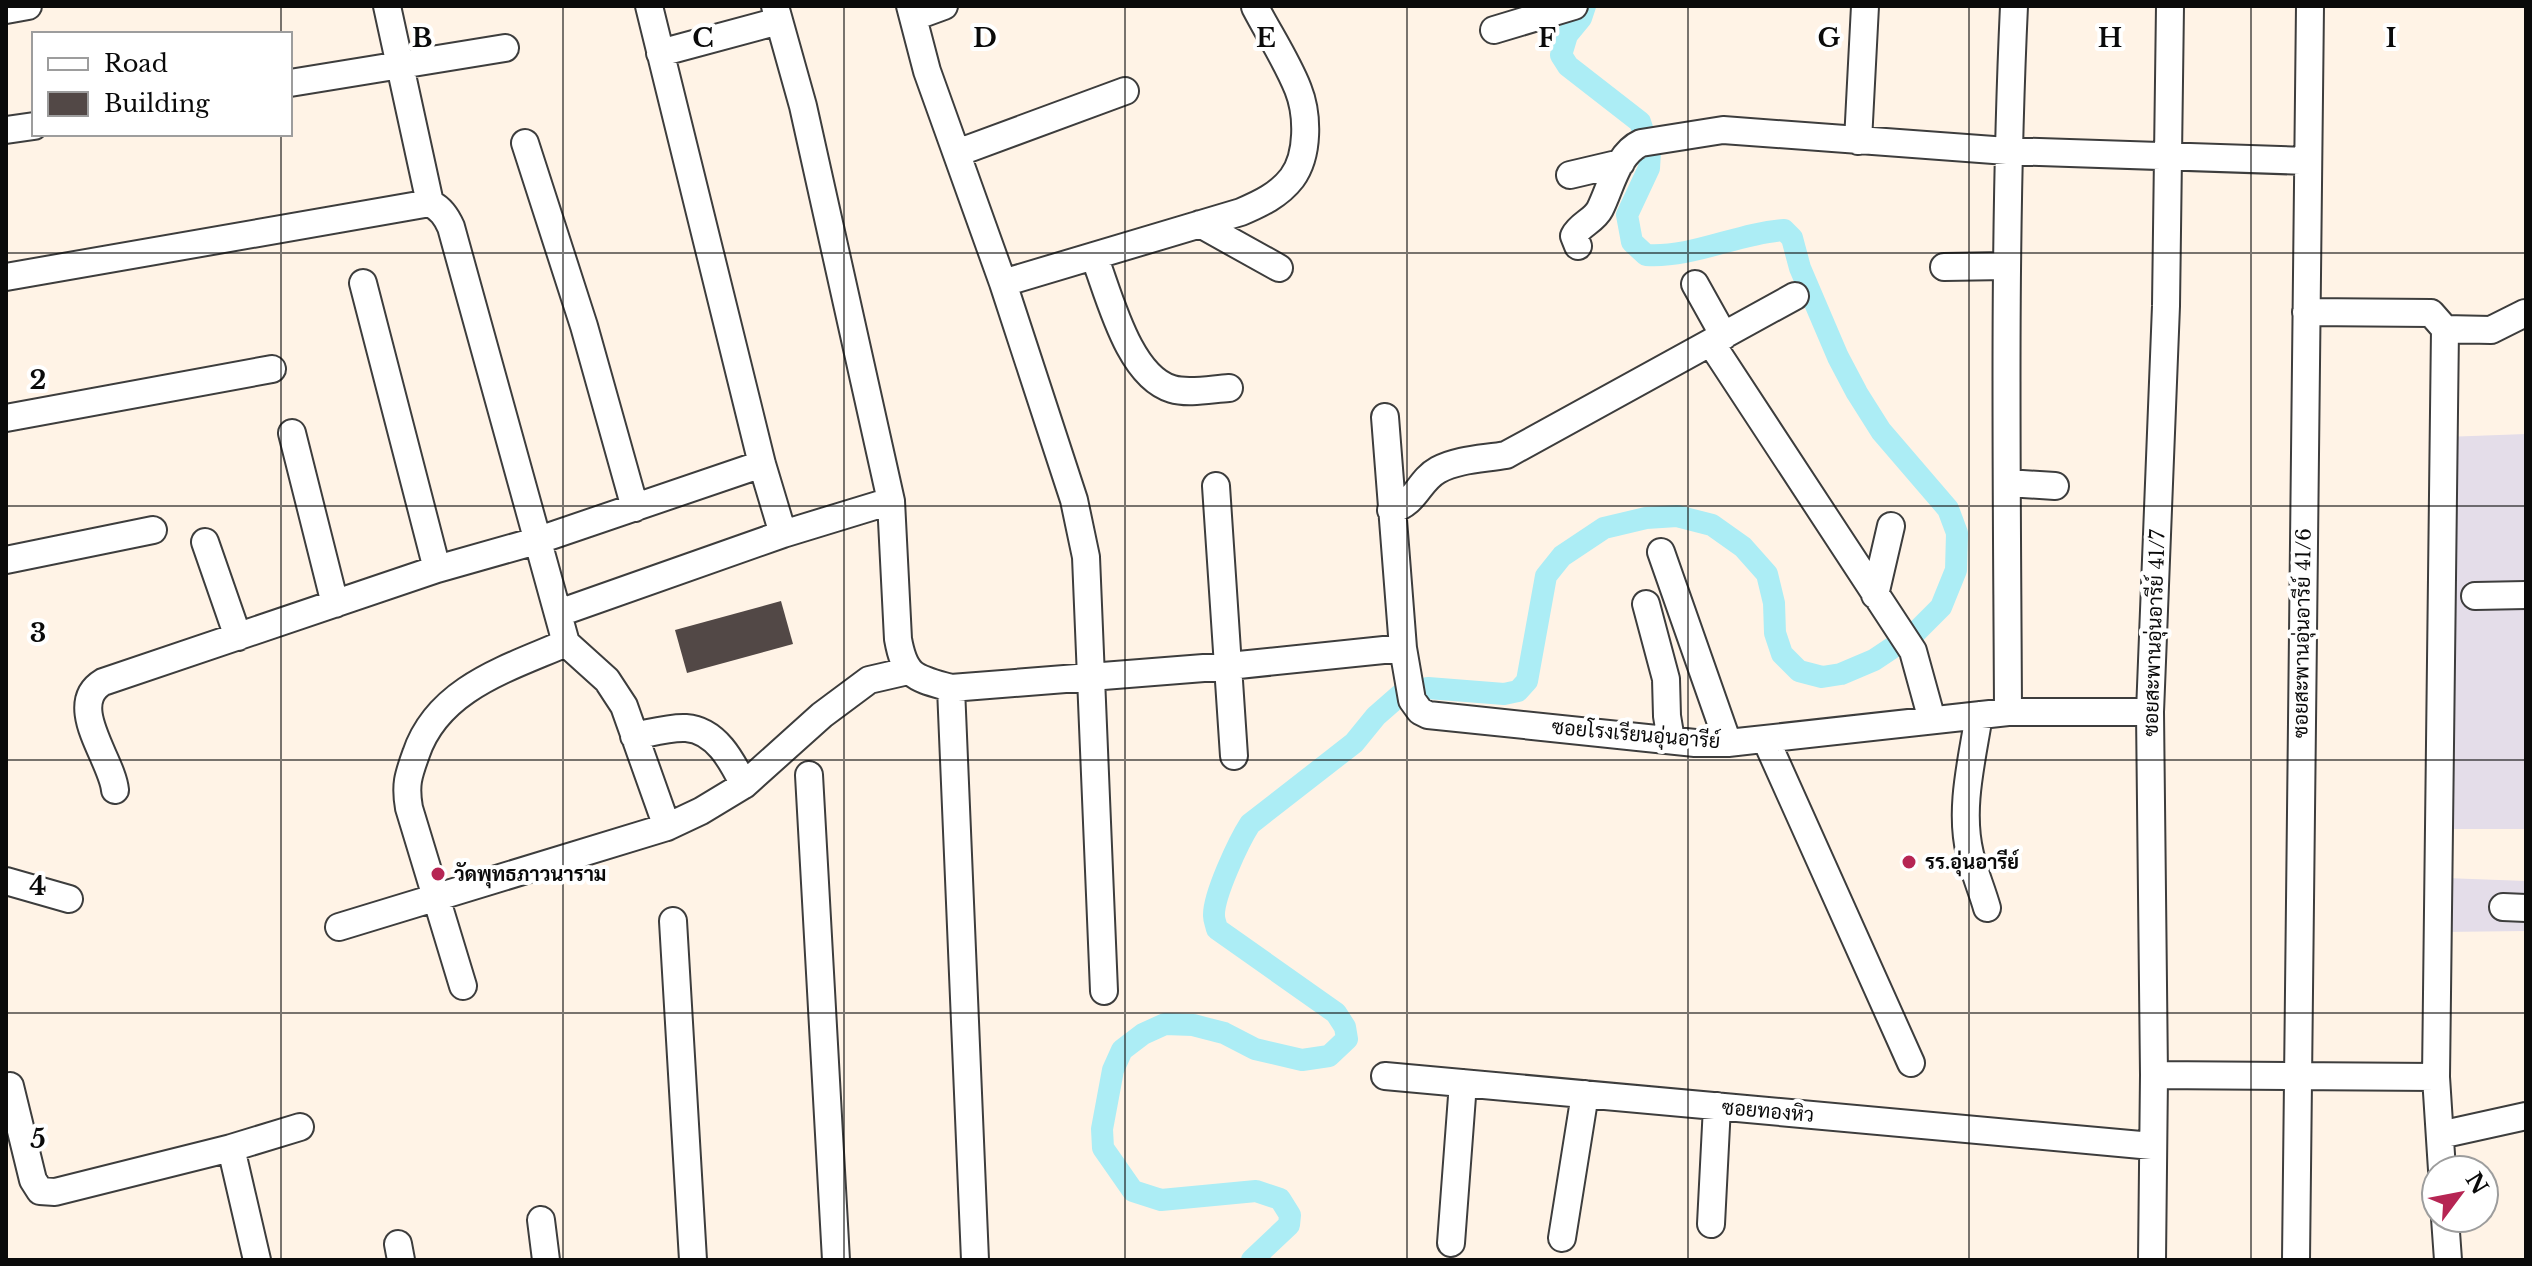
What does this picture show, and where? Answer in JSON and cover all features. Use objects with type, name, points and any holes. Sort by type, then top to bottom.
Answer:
[{"type":"street","points":[[6,10],[28,6]]},
{"type":"street","points":[[387,6],[430,203],[445,215],[451,227],[566,643],[607,680],[624,706],[667,827]]},
{"type":"street","points":[[649,6],[762,464],[783,534]]},
{"type":"street","points":[[944,6],[912,11],[927,71],[1003,283],[1074,500],[1086,557],[1104,991]]},
{"type":"street","points":[[1494,30],[1574,6]]},
{"type":"street","points":[[1858,141],[1865,6]]},
{"type":"street","points":[[2008,712],[2006,266],[2007,151],[2014,6]]},
{"type":"street","name":"ซอยสะพานอุ่นอารีย์ 41/7","points":[[2152,1260],[2154,1075],[2150,712],[2166,306],[2170,6]]},
{"type":"street","name":"ซอยสะพานอุ่นอารีย์ 41/6","points":[[2296,1260],[2310,6]]},
{"type":"street","points":[[1003,283],[1241,212],[1266,202],[1293,178],[1302,154],[1306,124],[1299,91],[1255,7]]},
{"type":"street","points":[[660,53],[777,14],[803,106],[891,501],[898,639],[901,658],[908,671],[951,688],[1229,666],[1403,648]]},
{"type":"street","points":[[292,83],[505,48]]},
{"type":"street","points":[[957,153],[1125,91]]},
{"type":"street","points":[[6,130],[32,126]]},
{"type":"street","points":[[1578,246],[1574,236],[1577,229],[1592,220],[1600,210],[1621,163],[1633,147],[1723,130],[2007,151],[2307,161]]},
{"type":"street","points":[[525,143],[584,326],[635,508]]},
{"type":"street","points":[[1570,175],[1621,163]]},
{"type":"street","points":[[6,277],[430,203]]},
{"type":"street","points":[[1200,224],[1279,268]]},
{"type":"street","points":[[1094,256],[1126,339],[1137,361],[1154,379],[1172,389],[1229,388]]},
{"type":"street","points":[[1944,267],[2006,266]]},
{"type":"street","points":[[363,283],[437,569]]},
{"type":"street","points":[[1695,284],[1717,339],[1907,642],[1924,684],[1932,720]]},
{"type":"street","points":[[1391,510],[1408,503],[1436,471],[1453,463],[1506,455],[1795,296]]},
{"type":"street","points":[[2306,312],[2431,313],[2445,329],[2436,1077],[2441,1154]]},
{"type":"street","points":[[2445,329],[2491,330],[2525,313]]},
{"type":"street","points":[[6,418],[272,369]]},
{"type":"street","name":"ซอยโรงเรียนอุ่นอารีย์","points":[[1385,417],[1403,648],[1410,692],[1420,711],[1442,719],[1728,743],[2008,712],[2150,712]]},
{"type":"street","points":[[292,433],[335,604]]},
{"type":"street","points":[[115,790],[111,770],[90,723],[87,704],[95,687],[437,569],[536,541],[762,464]]},
{"type":"street","points":[[2007,483],[2055,486]]},
{"type":"street","points":[[1216,486],[1234,756]]},
{"type":"street","points":[[559,613],[783,534],[891,501]]},
{"type":"street","points":[[1875,595],[1891,526]]},
{"type":"street","points":[[6,560],[153,530]]},
{"type":"street","points":[[205,542],[238,637]]},
{"type":"street","points":[[1661,552],[1728,743]]},
{"type":"street","points":[[2475,596],[2526,595]]},
{"type":"street","points":[[1646,604],[1666,679],[1671,740]]},
{"type":"street","points":[[463,986],[409,808],[405,785],[419,746],[435,718],[451,700],[476,683],[566,643]]},
{"type":"street","points":[[339,927],[667,827],[744,785],[822,715],[869,680],[908,671]]},
{"type":"street","points":[[951,688],[975,1260]]},
{"type":"street","points":[[1979,715],[1965,816],[1969,852],[1987,908]]},
{"type":"street","points":[[634,736],[686,728],[704,733],[720,746],[744,785]]},
{"type":"street","points":[[1766,740],[1911,1063]]},
{"type":"street","points":[[809,775],[836,1260]]},
{"type":"street","points":[[6,881],[69,899]]},
{"type":"street","points":[[673,921],[693,1260]]},
{"type":"street","points":[[2154,1075],[2436,1077]]},
{"type":"street","name":"ซอยทองหิว","points":[[1385,1076],[2152,1146]]},
{"type":"street","points":[[1451,1243],[1463,1083]]},
{"type":"street","points":[[10,1086],[33,1180],[40,1191],[55,1192],[231,1148],[300,1127]]},
{"type":"street","points":[[1562,1238],[1585,1094]]},
{"type":"street","points":[[1711,1224],[1717,1106]]},
{"type":"street","points":[[2440,1135],[2526,1116]]},
{"type":"street","points":[[231,1148],[257,1260]]},
{"type":"street","points":[[541,1220],[546,1260]]},
{"type":"street","points":[[2446,1234],[2448,1260]]},
{"type":"shaded area","points":[[2526,434],[2526,829],[2441,829],[2445,437]]},
{"type":"shaded area","points":[[2445,878],[2526,881],[2526,931],[2441,932]]},
{"type":"building","points":[[781,601],[793,644],[687,673],[675,630]]},
{"type":"waterway","points":[[1252,1260],[1289,1225],[1290,1215],[1280,1199],[1256,1191],[1161,1200],[1133,1191],[1103,1148],[1102,1129],[1113,1070],[1122,1050],[1143,1034],[1165,1024],[1193,1025],[1224,1033],[1255,1049],[1302,1060],[1329,1056],[1347,1039],[1345,1027],[1336,1013],[1217,929],[1214,916],[1222,883],[1250,824],[1354,743],[1376,716],[1400,695],[1428,688],[1504,694],[1518,691],[1527,681],[1546,576],[1562,556],[1604,528],[1646,518],[1677,516],[1712,525],[1743,547],[1767,574],[1774,603],[1775,633],[1782,654],[1799,671],[1822,677],[1841,674],[1874,660],[1916,632],[1941,607],[1956,570],[1957,533],[1948,509],[1881,431],[1857,393],[1800,268],[1792,238],[1784,230],[1767,232],[1664,255],[1646,255],[1632,242],[1627,215],[1649,168],[1650,152],[1640,122],[1568,66],[1561,55],[1567,35],[1581,18],[1585,6]]},
{"type":"place","name":"รร.อุ่นอารีย์","points":[[1909,862]]},
{"type":"place","name":"วัดพุทธภาวนาราม","points":[[438,874]]}]
